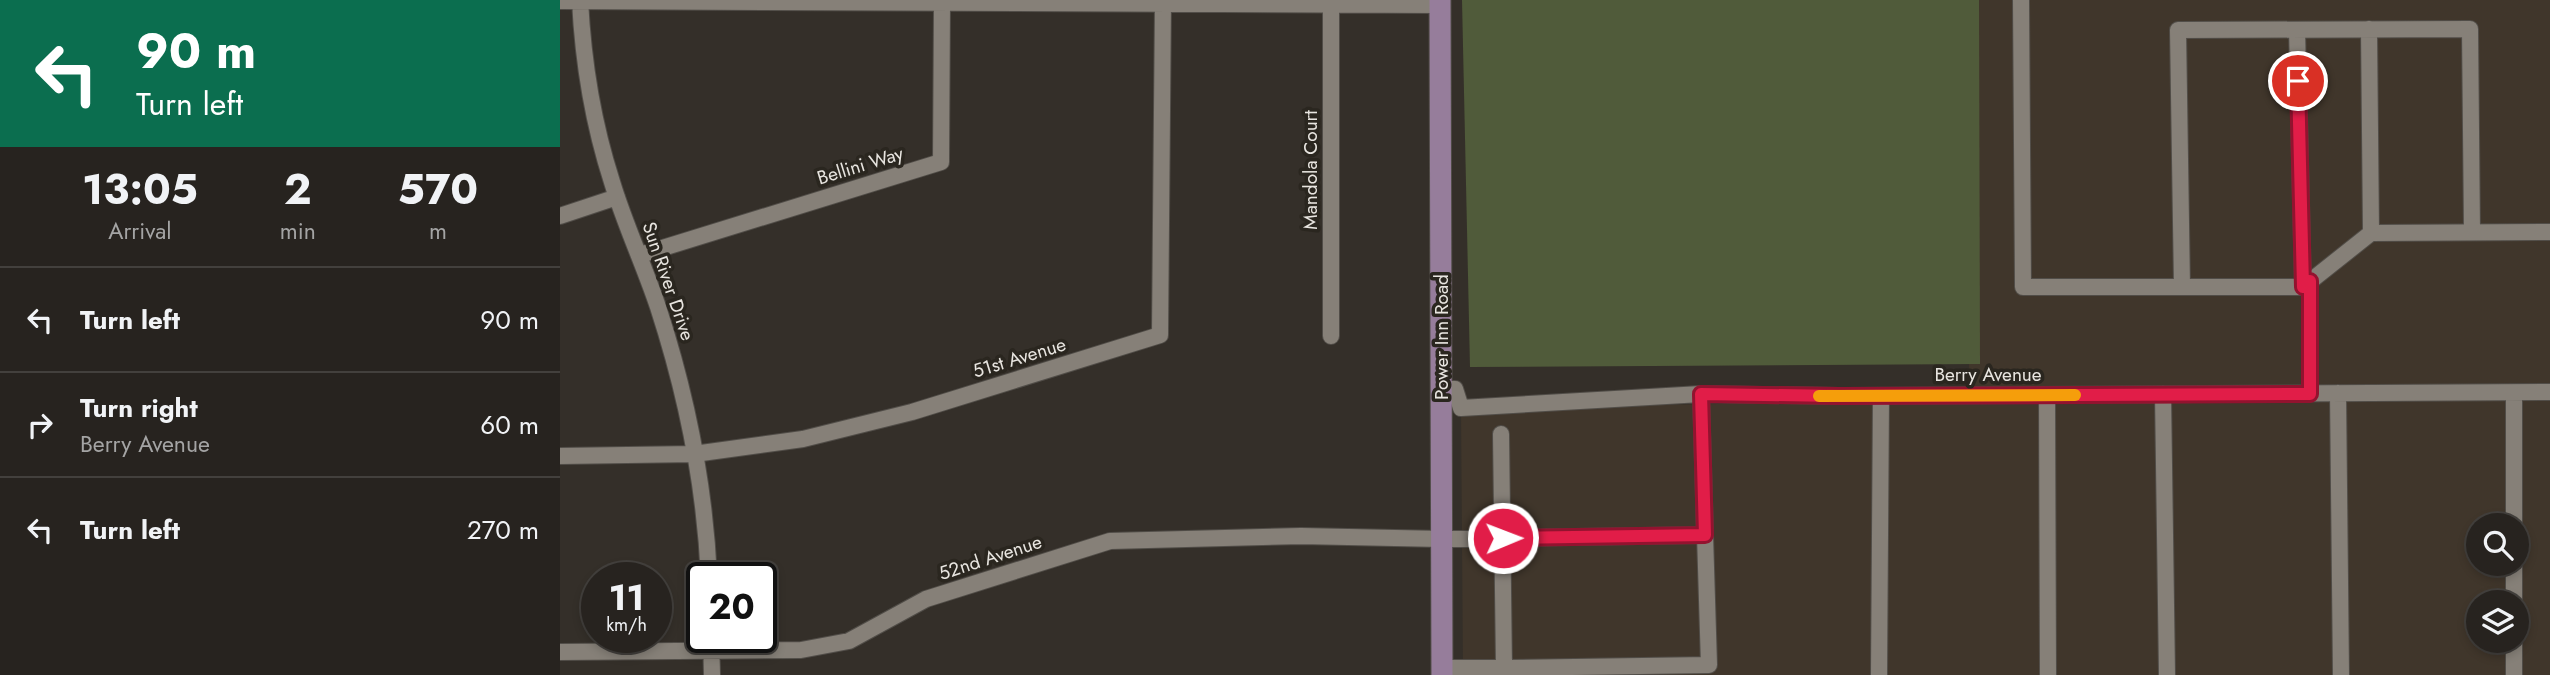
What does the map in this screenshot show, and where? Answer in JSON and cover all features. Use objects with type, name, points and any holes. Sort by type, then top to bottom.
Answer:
[{"type":"main road","name":"Power Inn Road","points":[[1440,2],[1442,671]]},
{"type":"street","name":"Sun River Drive","points":[[580,0],[589,89],[597,131],[675,365],[694,454],[707,562]]},
{"type":"street","points":[[2021,0],[2023,288],[2306,284],[2371,233],[2550,232]]},
{"type":"street","points":[[560,1],[1440,2]]},
{"type":"street","name":"51st Avenue","points":[[560,456],[694,454],[752,447],[853,428],[1160,335],[1163,2]]},
{"type":"street","name":"Mandola Court","points":[[1331,2],[1331,336]]},
{"type":"street","name":"Bellini Way","points":[[640,256],[941,162],[942,3]]},
{"type":"street","points":[[2369,29],[2371,233]]},
{"type":"street","points":[[2182,287],[2178,30],[2470,29],[2472,232]]},
{"type":"street","points":[[2297,30],[2310,394]]},
{"type":"street","points":[[560,216],[617,197]]},
{"type":"street","name":"Berry Avenue","points":[[1441,389],[1455,388],[1461,408],[1701,394],[1881,396],[2550,392]]},
{"type":"street","points":[[2514,393],[2514,513]]},
{"type":"street","points":[[1442,671],[1709,666],[1701,394]]},
{"type":"street","points":[[2163,394],[2167,675]]},
{"type":"street","points":[[2338,394],[2341,675]]},
{"type":"street","points":[[2047,395],[2048,675]]},
{"type":"street","points":[[1879,675],[1881,396]]},
{"type":"street","points":[[1501,434],[1504,668]]},
{"type":"street","name":"52nd Avenue","points":[[777,648],[801,650],[849,641],[926,599],[1110,541],[1301,536],[1442,539],[1705,535]]},
{"type":"street","name":"52nd Avenue","points":[[560,652],[686,645]]},
{"type":"street","points":[[712,653],[712,675]]},
{"type":"street","points":[[2514,653],[2514,675]]},
{"type":"shaded area","points":[[1970,0],[2550,0],[2550,675],[1463,675],[1461,408],[1969,400]]},
{"type":"green space","points":[[1462,0],[1979,0],[1980,364],[1470,367]]},
{"type":"slow traffic","points":[[1819,396],[2075,395]]},
{"type":"route","points":[[1503,538],[1705,535],[1701,394],[2310,394],[2310,281],[2303,287],[2298,81]]}]
